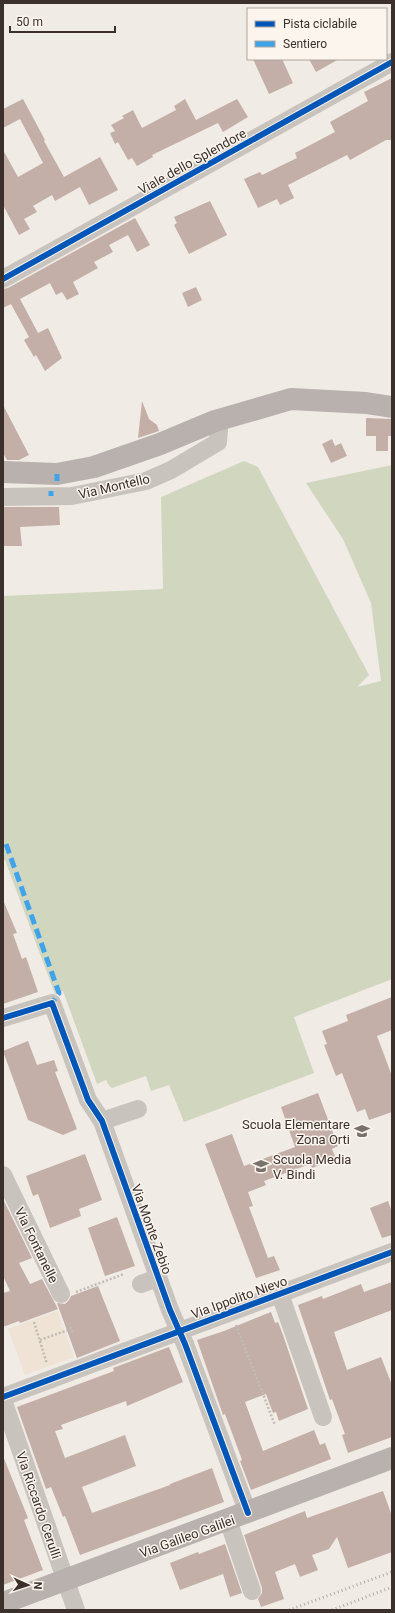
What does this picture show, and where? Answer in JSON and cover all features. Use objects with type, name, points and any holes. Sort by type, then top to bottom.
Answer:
[{"type":"main road","name":"Via Montello","points":[[3,472],[57,474],[94,467],[160,444],[216,421],[291,399],[366,403],[392,407]]},
{"type":"main road","name":"Via Galileo Galilei","points":[[3,1603],[248,1513],[392,1458]]},
{"type":"street","name":"Viale dello Splendore","points":[[3,279],[392,62]]},
{"type":"street","name":"Via Montello","points":[[3,497],[72,496],[146,481],[171,470],[218,442],[219,430],[216,421]]},
{"type":"street","name":"Via Monte Zebio","points":[[3,1018],[52,1003],[88,1100],[102,1121],[158,1278],[248,1513]]},
{"type":"street","points":[[102,1121],[138,1109]]},
{"type":"street","name":"Via Fontanelle","points":[[3,1175],[68,1293]]},
{"type":"street","name":"Via Ippolito Nievo","points":[[3,1397],[144,1336],[179,1331],[392,1252]]},
{"type":"street","points":[[141,1284],[158,1278]]},
{"type":"street","points":[[280,1294],[324,1417]]},
{"type":"street","name":"Via Riccardo Cerulli","points":[[3,1400],[76,1610]]},
{"type":"street","points":[[228,1520],[252,1591]]},
{"type":"path","points":[[68,1293],[124,1274]]},
{"type":"path","points":[[34,1322],[48,1364]]},
{"type":"path","points":[[69,1323],[73,1334]]},
{"type":"path","points":[[236,1326],[275,1425]]},
{"type":"path","points":[[40,1340],[72,1329]]},
{"type":"green space","points":[[244,461],[258,467],[369,675],[357,687],[381,681],[371,603],[343,539],[306,483],[392,465],[392,979],[294,1017],[314,1073],[184,1122],[169,1085],[151,1091],[146,1076],[112,1088],[106,1080],[97,1084],[63,991],[55,994],[5,860],[3,860],[3,596],[163,589],[161,497]]},
{"type":"shaded area","points":[[57,1311],[74,1357],[25,1375],[8,1329]]},
{"type":"building","points":[[253,60],[282,60],[293,83],[269,94]]},
{"type":"building","points":[[310,60],[337,60],[316,72]]},
{"type":"building","points":[[392,78],[392,140],[386,140],[350,160],[347,155],[288,185],[294,198],[280,205],[277,199],[258,208],[244,179],[260,172],[262,175],[297,158],[295,153],[335,132],[330,122],[368,101],[364,92]]},
{"type":"building","points":[[23,99],[64,177],[100,157],[118,190],[89,205],[80,187],[55,201],[52,195],[33,206],[37,212],[24,219],[30,229],[19,235],[3,205],[3,150],[18,177],[43,163],[20,119],[3,128],[3,109]]},
{"type":"building","points":[[185,99],[196,120],[237,99],[248,117],[223,132],[218,123],[152,155],[153,157],[137,166],[132,158],[128,160],[118,142],[115,144],[110,133],[115,131],[111,125],[124,118],[122,116],[133,110],[142,128],[176,110],[174,106]]},
{"type":"building","points":[[210,201],[227,235],[189,254],[174,225],[177,223],[174,217]]},
{"type":"building","points":[[135,218],[150,245],[137,252],[128,235],[109,245],[113,252],[94,262],[98,268],[73,282],[79,294],[67,300],[62,292],[56,295],[50,283],[20,299],[38,333],[48,328],[62,358],[45,371],[36,355],[34,357],[24,340],[29,337],[11,304],[3,308],[3,289],[8,288]]},
{"type":"building","points":[[196,287],[202,300],[188,307],[182,293]]},
{"type":"building","points":[[142,401],[149,419],[157,425],[159,431],[138,438]]},
{"type":"building","points":[[3,405],[29,455],[19,460],[7,460],[3,453]]},
{"type":"building","points":[[366,418],[392,419],[392,436],[388,436],[388,451],[376,451],[376,436],[366,436]]},
{"type":"building","points":[[332,439],[335,446],[341,443],[347,456],[331,463],[322,444]]},
{"type":"building","points":[[3,507],[59,507],[60,525],[20,527],[22,546],[3,546]]},
{"type":"building","points":[[3,900],[17,933],[13,934],[22,959],[26,957],[38,992],[3,1004]]},
{"type":"building","points":[[392,997],[392,1030],[377,1036],[392,1076],[392,1112],[369,1120],[365,1109],[357,1112],[342,1073],[336,1076],[324,1045],[327,1044],[322,1031],[348,1021],[346,1015]]},
{"type":"building","points":[[28,1041],[37,1065],[54,1060],[58,1071],[55,1072],[77,1129],[63,1135],[28,1120],[3,1051]]},
{"type":"building","points":[[318,1093],[338,1146],[332,1149],[336,1159],[312,1168],[310,1164],[264,1181],[266,1185],[248,1192],[253,1206],[249,1207],[268,1258],[274,1256],[280,1270],[256,1278],[205,1144],[232,1134],[244,1166],[295,1147],[281,1107]]},
{"type":"building","points":[[85,1154],[102,1200],[79,1209],[81,1216],[50,1228],[38,1194],[33,1196],[26,1176]]},
{"type":"building","points":[[3,1199],[32,1258],[19,1263],[30,1284],[42,1279],[58,1309],[20,1323],[19,1321],[3,1327],[3,1293],[10,1291],[3,1276]]},
{"type":"building","points":[[388,1201],[392,1212],[392,1235],[382,1238],[370,1208]]},
{"type":"building","points":[[117,1217],[135,1266],[105,1276],[88,1228]]},
{"type":"building","points":[[392,1282],[392,1310],[334,1332],[347,1370],[381,1357],[392,1385],[392,1437],[348,1453],[342,1435],[345,1434],[332,1399],[330,1400],[298,1305],[322,1296],[323,1299],[361,1284],[364,1292]]},
{"type":"building","points":[[98,1286],[120,1341],[77,1358],[57,1303],[65,1304],[71,1296]]},
{"type":"building","points":[[271,1312],[275,1323],[278,1322],[283,1335],[308,1409],[279,1421],[276,1412],[273,1413],[266,1394],[245,1402],[263,1451],[314,1430],[320,1445],[325,1443],[331,1459],[251,1490],[240,1461],[242,1460],[225,1414],[223,1415],[197,1340]]},
{"type":"building","points":[[169,1347],[183,1382],[127,1406],[126,1401],[61,1425],[63,1429],[55,1431],[65,1458],[125,1435],[136,1466],[82,1487],[92,1513],[212,1468],[224,1502],[80,1555],[65,1516],[63,1517],[51,1487],[46,1489],[17,1407],[114,1371],[113,1368]]},
{"type":"building","points":[[3,1456],[28,1518],[24,1520],[43,1570],[3,1585]]},
{"type":"building","points":[[383,1491],[392,1516],[392,1552],[348,1568],[337,1537],[329,1549],[312,1555],[318,1570],[300,1577],[295,1564],[275,1572],[284,1599],[261,1607],[258,1599],[262,1593],[262,1588],[244,1535],[305,1511],[307,1518]]},
{"type":"building","points":[[225,1544],[242,1593],[230,1597],[223,1574],[180,1590],[170,1563],[198,1552],[199,1554]]},
{"type":"railway","points":[[289,1610],[392,1572]]},
{"type":"railway","points":[[332,1610],[392,1587]]},
{"type":"marked path","points":[[57,474],[57,481]]},
{"type":"marked path","points":[[51,491],[51,496]]},
{"type":"marked path","points":[[6,844],[59,993],[52,1003]]},
{"type":"cycle path","points":[[3,279],[392,62]]},
{"type":"cycle path","points":[[3,1018],[52,1003],[88,1100],[102,1121],[170,1310],[185,1344],[248,1513]]},
{"type":"cycle path","points":[[3,1397],[392,1252]]},
{"type":"place","name":"Scuola Elementare Zona Orti","points":[[362,1131]]},
{"type":"place","name":"Scuola Media V. Bindi","points":[[261,1166]]}]
